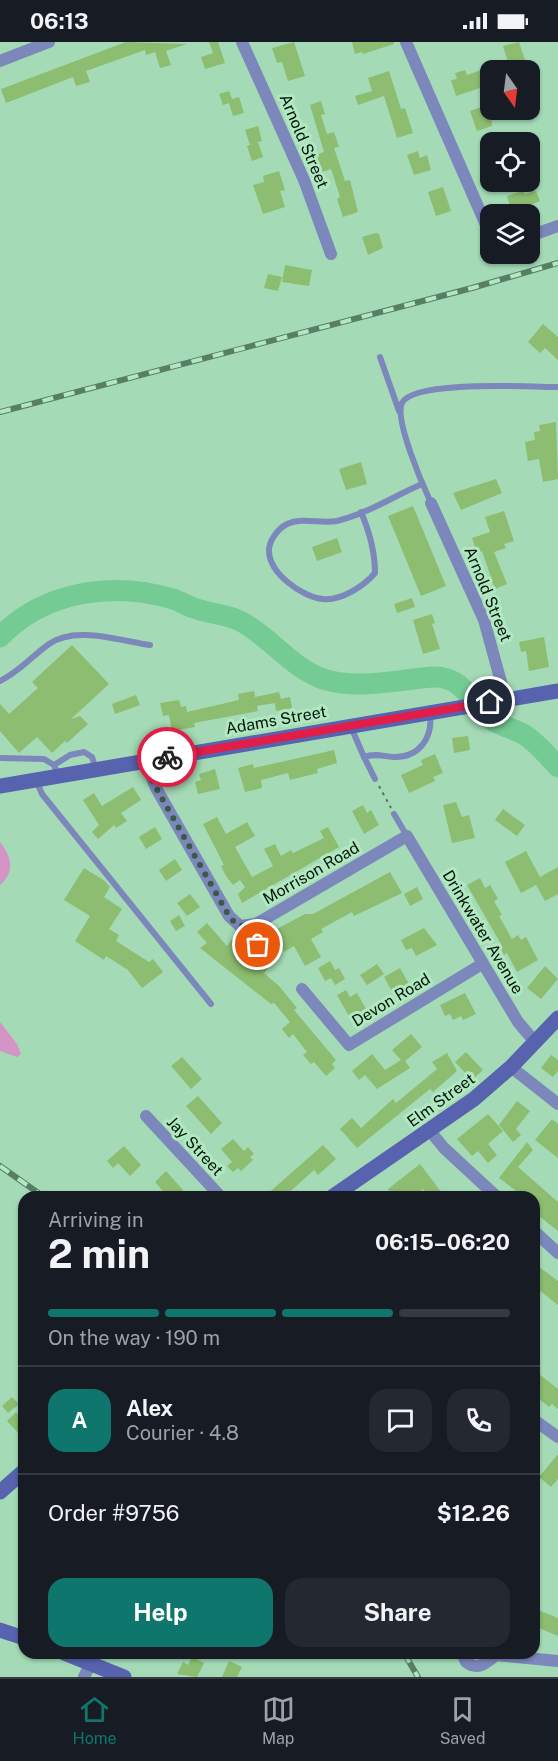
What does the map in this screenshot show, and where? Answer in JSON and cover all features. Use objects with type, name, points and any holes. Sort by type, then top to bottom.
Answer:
[{"type":"street","points":[[0,61],[49,42]]},
{"type":"street","name":"Arnold Street","points":[[243,42],[296,161],[331,254]]},
{"type":"street","points":[[406,42],[480,211]]},
{"type":"street","points":[[540,232],[558,226]]},
{"type":"street","name":"Arnold Street","points":[[431,503],[480,610],[506,700]]},
{"type":"street","name":"Adams Street","points":[[0,786],[36,780],[56,770],[96,769],[558,691]]},
{"type":"street","points":[[145,761],[156,788],[229,916],[236,924],[246,927]]},
{"type":"street","name":"Morrison Road","points":[[246,927],[256,924],[407,836]]},
{"type":"street","name":"Drinkwater Avenue","points":[[407,836],[482,964],[522,1027],[535,1042]]},
{"type":"street","name":"Devon Road","points":[[302,989],[349,1045],[482,964]]},
{"type":"street","name":"Elm Street","points":[[341,1191],[474,1100],[511,1067],[558,1018]]},
{"type":"street","points":[[511,1067],[558,1104]]},
{"type":"street","name":"Jay Street","points":[[146,1116],[215,1191]]},
{"type":"street","points":[[430,1131],[444,1148],[491,1191]]},
{"type":"street","points":[[540,1236],[558,1253]]},
{"type":"street","points":[[540,1424],[558,1437]]},
{"type":"street","points":[[0,1492],[18,1476]]},
{"type":"street","points":[[0,1630],[18,1636]]},
{"type":"street","points":[[72,1659],[87,1670],[124,1677]]},
{"type":"street","points":[[465,1659],[476,1667],[483,1665],[490,1659]]},
{"type":"street","points":[[540,1659],[558,1661]]},
{"type":"lane","points":[[380,357],[422,484],[431,503]]},
{"type":"lane","points":[[400,414],[401,404],[410,395],[435,389],[558,387]]},
{"type":"lane","points":[[361,512],[370,534],[375,558],[375,573],[366,584],[325,599],[308,595],[277,572],[269,549],[275,533],[285,525],[298,520],[338,520],[422,484]]},
{"type":"lane","points":[[0,681],[15,673],[48,644],[65,637],[82,636],[150,645]]},
{"type":"lane","points":[[364,757],[402,757],[422,747],[430,730],[430,712]]},
{"type":"lane","points":[[351,726],[375,778]]},
{"type":"lane","points":[[0,758],[44,759],[56,770]]},
{"type":"lane","points":[[36,780],[42,794],[211,1004]]},
{"type":"lane","points":[[394,813],[407,836]]},
{"type":"lane","points":[[246,927],[270,963]]},
{"type":"path","points":[[375,778],[394,813]]},
{"type":"shaded area","points":[[0,842],[7,853],[10,870],[0,885]]},
{"type":"shaded area","points":[[0,1022],[17,1044],[21,1054],[17,1057],[0,1051]]},
{"type":"building","points":[[126,42],[187,44],[166,51],[171,65],[160,68],[155,52],[146,55],[145,50],[86,71],[90,82],[76,86],[73,77],[6,103],[1,89]]},
{"type":"building","points":[[209,42],[218,42],[225,63],[205,69],[201,57],[213,53]]},
{"type":"building","points":[[294,42],[305,76],[288,81],[282,62],[277,63],[272,48]]},
{"type":"building","points":[[352,42],[394,42],[394,44],[363,54],[362,52],[355,54]]},
{"type":"building","points":[[519,42],[525,60],[507,60],[503,46]]},
{"type":"building","points":[[465,70],[467,75],[480,70],[480,88],[456,96],[451,80],[457,79],[455,73]]},
{"type":"building","points":[[389,71],[401,109],[405,108],[413,133],[397,138],[384,96],[358,105],[355,96],[372,91],[368,78]]},
{"type":"building","points":[[229,91],[232,99],[239,97],[244,113],[233,116],[229,103],[223,105],[219,94]]},
{"type":"building","points":[[321,101],[325,114],[321,115],[327,134],[334,132],[339,147],[334,148],[345,181],[350,180],[358,212],[343,217],[337,199],[340,197],[331,169],[322,172],[316,155],[324,152],[310,105]]},
{"type":"building","points":[[480,108],[480,120],[491,120],[492,126],[477,131],[470,111]]},
{"type":"building","points":[[258,126],[262,141],[250,145],[245,130]]},
{"type":"building","points":[[258,142],[263,157],[252,161],[247,146]]},
{"type":"building","points":[[418,151],[420,158],[427,155],[431,170],[414,175],[407,155]]},
{"type":"building","points":[[279,171],[285,190],[280,191],[285,207],[263,214],[253,185],[264,182],[263,176]]},
{"type":"building","points":[[443,187],[451,211],[436,216],[428,192]]},
{"type":"building","points":[[520,192],[525,194],[536,192],[540,201],[533,204],[509,204],[507,196]]},
{"type":"building","points":[[379,234],[383,248],[368,255],[362,237]]},
{"type":"building","points":[[285,265],[312,270],[309,286],[282,282]]},
{"type":"building","points":[[268,274],[282,277],[278,291],[264,288]]},
{"type":"building","points":[[543,324],[558,337],[558,360],[545,348],[540,353],[528,342]]},
{"type":"building","points":[[556,422],[558,479],[543,482],[539,459],[528,461],[525,442],[535,440],[534,432],[540,431],[539,425]]},
{"type":"building","points":[[361,462],[367,484],[346,490],[339,469]]},
{"type":"building","points":[[496,479],[502,493],[461,510],[453,493]]},
{"type":"building","points":[[413,506],[446,586],[421,596],[388,516]]},
{"type":"building","points":[[504,511],[514,541],[504,544],[506,548],[494,552],[507,584],[495,589],[482,551],[477,553],[472,538],[490,532],[485,517]]},
{"type":"building","points":[[337,538],[342,552],[317,561],[312,547]]},
{"type":"building","points":[[412,598],[415,607],[397,613],[394,604]]},
{"type":"building","points":[[432,614],[435,623],[432,624],[440,649],[423,654],[413,620]]},
{"type":"building","points":[[544,637],[549,667],[529,671],[526,651],[521,652],[519,642]]},
{"type":"building","points":[[72,645],[109,684],[71,719],[80,716],[88,724],[67,743],[65,741],[52,753],[37,737],[19,753],[0,731],[0,704],[9,714],[38,688],[32,682]]},
{"type":"building","points":[[254,691],[255,697],[279,692],[281,699],[290,697],[292,708],[276,711],[275,703],[257,706],[258,711],[194,723],[195,727],[172,731],[169,715],[163,716],[160,703],[179,700],[181,707],[186,706],[187,712],[239,700],[238,694]]},
{"type":"building","points":[[136,695],[140,705],[115,714],[112,704]]},
{"type":"building","points":[[468,736],[470,750],[454,753],[452,738]]},
{"type":"building","points":[[334,750],[337,763],[317,769],[318,773],[290,780],[288,773],[261,780],[262,788],[245,792],[238,768],[253,764],[254,768]]},
{"type":"building","points":[[435,754],[443,773],[433,777],[435,781],[409,793],[401,775],[423,765],[421,760]]},
{"type":"building","points":[[215,769],[220,789],[198,794],[195,782],[201,780],[199,774]]},
{"type":"building","points":[[133,787],[141,800],[121,813],[127,821],[116,828],[114,825],[98,839],[92,832],[99,825],[83,800],[94,793],[102,806]]},
{"type":"building","points":[[456,802],[462,817],[469,815],[475,838],[452,843],[443,805]]},
{"type":"building","points":[[363,805],[367,813],[371,810],[379,825],[364,834],[352,811]]},
{"type":"building","points":[[503,809],[525,825],[517,836],[495,820]]},
{"type":"building","points":[[217,817],[226,834],[247,822],[255,836],[235,847],[252,877],[273,866],[264,849],[275,844],[281,856],[291,850],[293,853],[324,838],[320,831],[328,827],[339,847],[242,903],[238,894],[245,887],[240,880],[233,885],[226,876],[221,866],[224,865],[203,824]]},
{"type":"building","points":[[155,827],[162,839],[146,849],[139,837]]},
{"type":"building","points":[[526,851],[540,877],[558,867],[558,894],[545,901],[536,885],[521,893],[505,862]]},
{"type":"building","points":[[175,859],[182,870],[166,881],[159,870]]},
{"type":"building","points":[[84,868],[105,881],[110,887],[104,897],[122,909],[109,929],[119,935],[116,941],[149,962],[153,959],[163,972],[142,988],[128,970],[106,956],[104,960],[75,941],[90,916],[64,900]]},
{"type":"building","points":[[390,872],[402,893],[354,916],[352,912],[321,929],[323,932],[311,939],[321,957],[305,966],[294,946],[284,952],[273,931],[305,914],[313,914]]},
{"type":"building","points":[[480,878],[485,888],[490,885],[498,899],[494,901],[502,915],[499,916],[512,939],[518,935],[521,940],[526,937],[538,960],[517,972],[507,953],[504,955],[499,946],[501,944],[467,885]]},
{"type":"building","points":[[417,887],[423,899],[410,906],[404,894]]},
{"type":"building","points":[[190,894],[200,907],[187,916],[177,903]]},
{"type":"building","points":[[179,915],[185,926],[176,931],[170,921]]},
{"type":"building","points":[[207,923],[227,946],[232,939],[268,968],[264,973],[279,986],[297,1008],[294,1010],[336,1060],[332,1064],[335,1068],[326,1076],[314,1062],[311,1064],[303,1055],[307,1052],[293,1034],[289,1038],[282,1029],[290,1022],[274,1003],[271,1004],[200,948],[207,943],[197,932]]},
{"type":"building","points":[[424,928],[437,945],[416,956],[412,948],[406,950],[401,940]]},
{"type":"building","points":[[330,961],[335,970],[339,968],[345,979],[335,985],[331,978],[325,981],[318,968]]},
{"type":"building","points":[[377,964],[384,974],[367,985],[360,975]]},
{"type":"building","points":[[545,966],[558,979],[541,999],[527,988]]},
{"type":"building","points":[[400,968],[409,984],[393,993],[384,977]]},
{"type":"building","points":[[346,990],[350,997],[357,993],[366,1009],[350,1018],[337,995]]},
{"type":"building","points":[[465,993],[476,1014],[463,1020],[461,1016],[453,1020],[450,1014],[445,1016],[440,1005]]},
{"type":"building","points":[[411,1034],[422,1047],[405,1061],[410,1068],[377,1089],[365,1075],[359,1080],[352,1071],[372,1054],[385,1070],[401,1060],[392,1050]]},
{"type":"building","points":[[466,1052],[483,1070],[472,1080],[455,1062]]},
{"type":"building","points":[[447,1053],[457,1071],[433,1092],[430,1089],[357,1148],[340,1129],[352,1118],[361,1128],[393,1099],[396,1103],[437,1069],[432,1062]]},
{"type":"building","points":[[551,1055],[558,1060],[558,1071],[553,1077],[541,1068]]},
{"type":"building","points":[[182,1057],[202,1079],[191,1089],[171,1066]]},
{"type":"building","points":[[198,1096],[222,1123],[211,1134],[186,1106]]},
{"type":"building","points":[[517,1101],[530,1111],[516,1129],[521,1135],[513,1142],[499,1125]]},
{"type":"building","points":[[488,1114],[503,1131],[488,1144],[497,1155],[488,1163],[478,1151],[472,1156],[457,1139]]},
{"type":"building","points":[[552,1119],[558,1124],[558,1158],[535,1140]]},
{"type":"building","points":[[233,1139],[244,1151],[248,1147],[254,1154],[250,1157],[253,1160],[241,1171],[238,1168],[233,1172],[227,1166],[232,1162],[221,1149]]},
{"type":"building","points":[[527,1142],[533,1150],[518,1167],[558,1202],[558,1231],[540,1217],[540,1191],[516,1191],[499,1178]]},
{"type":"building","points":[[323,1145],[336,1159],[318,1175],[314,1170],[291,1191],[271,1191]]},
{"type":"building","points":[[124,1146],[141,1165],[130,1176],[118,1163],[113,1168],[107,1161]]},
{"type":"building","points":[[420,1164],[440,1191],[423,1189],[420,1191],[390,1191],[388,1189]]},
{"type":"building","points":[[166,1171],[183,1190],[163,1191],[155,1182]]},
{"type":"building","points":[[540,1268],[558,1281],[558,1305],[540,1291]]},
{"type":"building","points":[[540,1375],[558,1389],[558,1409],[552,1404],[549,1407],[540,1400]]},
{"type":"building","points":[[12,1397],[18,1403],[8,1413],[2,1406]]},
{"type":"building","points":[[16,1412],[18,1433],[7,1421]]},
{"type":"building","points":[[558,1454],[558,1479],[551,1487],[540,1476]]},
{"type":"building","points":[[540,1611],[558,1618],[558,1636],[540,1628]]},
{"type":"building","points":[[191,1659],[204,1663],[197,1677],[177,1674],[183,1662],[188,1665]]},
{"type":"building","points":[[229,1661],[242,1667],[237,1677],[222,1677]]},
{"type":"waterway","points":[[0,637],[18,621],[37,609],[80,594],[127,591],[173,599],[191,607],[242,622],[263,636],[301,668],[323,679],[350,684],[432,677],[452,681],[466,692],[492,720],[525,735],[558,767]]},
{"type":"railway","points":[[0,412],[472,288],[558,263]]},
{"type":"railway","points":[[0,1166],[35,1191]]},
{"type":"railway","points":[[408,1659],[418,1677]]},
{"type":"way so far","points":[[167,757],[145,761],[151,779],[229,916],[236,924],[246,927],[258,945]]},
{"type":"route","points":[[167,757],[490,702]]}]
